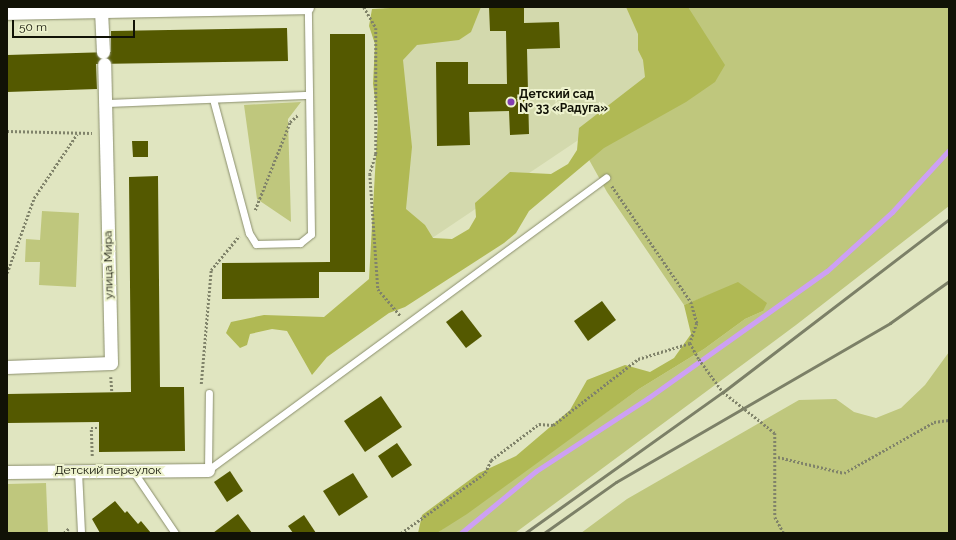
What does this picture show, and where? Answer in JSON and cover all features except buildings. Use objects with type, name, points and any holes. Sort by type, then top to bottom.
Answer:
[{"type":"street","points":[[7,13],[176,8],[308,7]]},
{"type":"street","name":"улица Мира","points":[[7,367],[111,363],[104,58],[101,10]]},
{"type":"street","name":"Детский переулок","points":[[7,472],[208,470]]},
{"type":"lane","points":[[213,98],[247,226],[256,244],[300,242],[311,234],[307,107],[308,7]]},
{"type":"lane","points":[[105,103],[307,95]]},
{"type":"lane","points":[[208,470],[606,178]]},
{"type":"lane","points":[[208,470],[209,393]]},
{"type":"lane","points":[[78,471],[81,533]]},
{"type":"lane","points":[[133,471],[175,533]]},
{"type":"path","points":[[364,7],[376,28],[376,154],[370,174],[378,289],[408,324]]},
{"type":"path","points":[[209,393],[201,385],[211,270],[247,226],[290,122],[307,107]]},
{"type":"path","points":[[7,131],[77,134],[106,133]]},
{"type":"path","points":[[7,273],[34,198],[77,134]]},
{"type":"path","points":[[606,178],[691,302],[698,323],[690,343]]},
{"type":"path","points":[[690,343],[703,365],[723,392],[775,433],[778,456],[775,517],[784,533]]},
{"type":"path","points":[[401,533],[485,473],[491,460],[539,424],[553,425],[638,359],[690,343]]},
{"type":"path","points":[[778,456],[844,473],[934,422],[949,420]]},
{"type":"path","points":[[92,471],[91,428],[99,428]]},
{"type":"shaded area","name":"Детский сад № 33 «Радуга»","points":[[384,7],[646,7],[693,63],[392,265]]},
{"type":"green space","points":[[408,7],[481,7],[471,32],[459,40],[417,45],[403,60],[412,147],[406,209],[425,225],[433,238],[452,239],[469,229],[476,217],[475,203],[510,172],[551,174],[568,164],[577,150],[579,128],[645,77],[643,60],[638,50],[638,34],[626,7],[688,7],[725,65],[715,82],[686,102],[604,148],[529,211],[516,233],[504,243],[405,307],[389,313],[327,357],[312,375],[287,331],[272,329],[250,334],[247,345],[240,348],[226,333],[231,322],[264,315],[324,317],[369,279],[378,119],[373,84],[375,44],[369,26],[372,9]]},
{"type":"green space","points":[[646,7],[949,7],[949,206],[796,325],[515,533],[437,533],[639,389],[704,349],[745,319],[763,311],[719,291],[684,305],[607,192],[578,140],[693,63]]},
{"type":"green space","points":[[301,102],[288,119],[291,222],[257,199],[244,105]]},
{"type":"green space","points":[[42,211],[79,213],[76,287],[39,285],[40,262],[25,262],[26,239],[40,240]]},
{"type":"green space","points":[[738,282],[767,303],[763,311],[745,319],[704,349],[639,389],[467,514],[437,533],[418,533],[422,515],[479,473],[516,456],[570,410],[587,380],[625,365],[650,372],[674,358],[691,334],[684,305]]},
{"type":"green space","points":[[949,352],[949,533],[581,533],[627,499],[799,400],[836,399],[854,412],[876,418],[901,408],[925,385]]},
{"type":"green space","points":[[46,483],[48,533],[7,533],[7,484]]},
{"type":"waterway","points":[[461,533],[536,471],[648,398],[827,271],[892,212],[949,150]]},
{"type":"railway","points":[[525,533],[723,392],[949,219]]},
{"type":"railway","points":[[544,533],[616,482],[890,323],[949,281]]},
{"type":"place","name":"Детский сад № 33 «Радуга»","points":[[511,102]]}]
